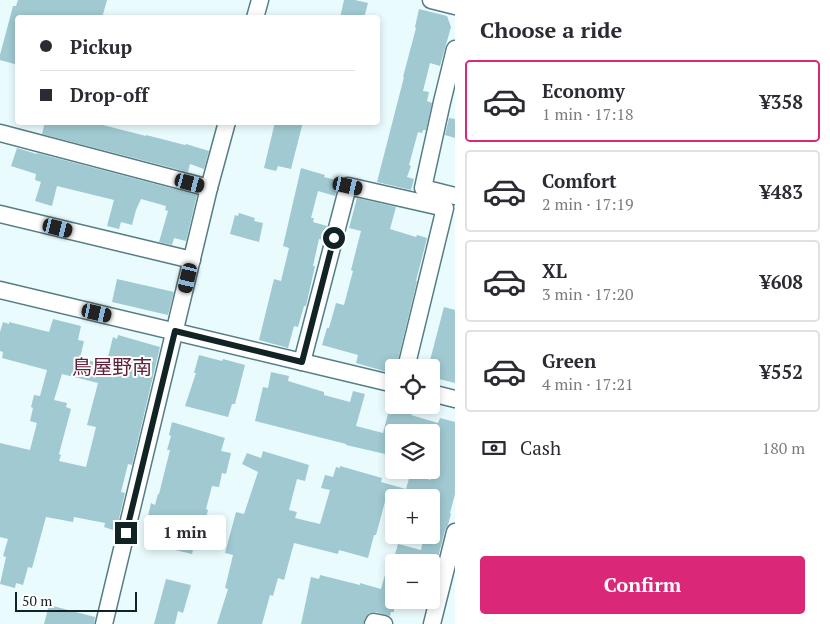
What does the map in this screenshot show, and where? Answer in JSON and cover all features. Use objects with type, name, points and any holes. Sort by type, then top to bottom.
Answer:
[{"type":"street","points":[[256,15],[260,0]]},
{"type":"street","points":[[432,0],[455,6]]},
{"type":"street","points":[[455,49],[448,104],[423,188],[455,196]]},
{"type":"street","points":[[104,624],[209,188],[226,125]]},
{"type":"street","points":[[0,133],[209,188]]},
{"type":"street","points":[[302,362],[348,186],[444,208],[408,359]]},
{"type":"street","points":[[0,214],[192,260]]},
{"type":"street","points":[[0,290],[385,382]]},
{"type":"street","points":[[440,395],[455,399]]},
{"type":"street","points":[[432,624],[455,532]]},
{"type":"street","points":[[373,624],[374,622],[384,624]]},
{"type":"building","points":[[18,0],[107,0],[103,15],[15,15],[15,64],[0,60],[0,55],[13,6],[16,6]]},
{"type":"building","points":[[344,0],[368,3],[365,15],[341,15]]},
{"type":"building","points":[[419,9],[447,16],[451,27],[440,66],[430,63],[423,91],[429,92],[427,101],[432,103],[426,130],[423,130],[422,133],[418,132],[409,165],[411,166],[407,177],[414,179],[411,190],[377,182],[416,28]]},
{"type":"building","points":[[449,118],[455,119],[455,138],[445,135]]},
{"type":"building","points":[[44,125],[103,125],[209,151],[204,169],[190,164],[188,172],[42,134]]},
{"type":"building","points":[[274,125],[302,125],[291,169],[278,166],[276,171],[264,168]]},
{"type":"building","points":[[17,148],[197,195],[186,241],[174,238],[172,245],[159,242],[168,211],[165,210],[166,206],[141,199],[132,225],[121,222],[119,229],[107,226],[114,200],[57,186],[52,206],[35,201],[41,182],[35,180],[36,174],[11,166]]},
{"type":"building","points":[[301,168],[339,181],[335,196],[318,191],[311,218],[314,218],[313,222],[327,226],[323,240],[319,239],[306,306],[304,306],[298,327],[294,326],[288,348],[259,340],[274,279],[281,281],[289,248],[283,246]]},
{"type":"building","points":[[357,198],[396,207],[390,229],[416,237],[417,235],[427,238],[398,359],[385,359],[385,371],[356,363],[358,355],[322,345],[336,303],[344,305],[353,271],[351,270],[361,231],[349,228]]},
{"type":"building","points":[[239,213],[255,218],[254,221],[263,223],[259,242],[230,234],[235,215],[238,216]]},
{"type":"building","points":[[117,279],[174,292],[168,315],[112,302]]},
{"type":"building","points":[[444,307],[455,310],[455,383],[440,379],[440,359],[430,359]]},
{"type":"building","points":[[53,319],[81,326],[78,340],[84,341],[80,358],[106,365],[113,337],[117,339],[118,335],[160,347],[132,465],[128,464],[121,492],[125,493],[116,531],[104,527],[105,523],[74,517],[73,522],[46,517],[32,568],[28,567],[23,585],[16,583],[15,588],[0,584],[6,557],[3,556],[8,539],[0,537],[0,443],[30,450],[37,423],[30,421],[33,408],[31,407],[34,395],[40,396],[47,370],[2,358],[0,332],[3,322],[9,324],[9,322],[49,332]],"holes":[[[62,374],[98,383],[87,425],[96,427],[86,467],[59,461],[61,455],[59,454],[71,409],[66,407],[67,403],[54,400]]]},
{"type":"building","points":[[199,355],[245,365],[235,404],[232,404],[228,417],[185,406],[196,373],[194,373]]},
{"type":"building","points":[[271,372],[289,376],[288,381],[324,392],[324,395],[350,402],[353,391],[365,394],[356,426],[383,433],[385,425],[385,454],[255,421],[263,387],[268,388]]},
{"type":"building","points":[[388,414],[411,414],[438,423],[440,418],[455,422],[455,494],[439,554],[395,554],[398,544],[421,550],[422,544],[440,544],[440,489],[406,489],[409,479],[440,479],[440,424],[385,424]]},
{"type":"building","points":[[172,422],[225,438],[221,451],[231,453],[226,474],[222,473],[219,487],[212,486],[206,509],[208,510],[206,518],[208,519],[201,548],[194,546],[192,554],[175,550],[176,547],[153,541],[154,538],[148,536],[153,517],[148,516],[151,503],[155,505],[159,494],[170,450],[167,450]]},
{"type":"building","points":[[263,451],[309,465],[305,481],[297,479],[289,510],[297,512],[295,518],[320,524],[330,490],[321,488],[325,475],[333,477],[336,467],[340,468],[340,466],[382,478],[381,482],[406,489],[385,489],[385,502],[368,558],[339,550],[338,554],[294,543],[284,580],[278,578],[273,596],[270,595],[262,624],[217,624],[228,589],[225,588],[233,555],[225,553],[236,512],[244,514],[258,472],[242,464],[247,453],[261,458]]},
{"type":"building","points":[[320,575],[381,589],[385,575],[385,609],[394,609],[390,616],[376,612],[370,613],[365,618],[363,624],[301,624],[311,577],[319,579]]},
{"type":"building","points":[[166,579],[191,585],[183,613],[178,611],[175,624],[154,624]]},
{"type":"building","points":[[49,605],[95,617],[94,624],[44,624]]},
{"type":"district","name":"鳥屋野南","points":[[112,367]]},
{"type":"route","points":[[126,533],[175,331],[302,362],[334,238]]}]
